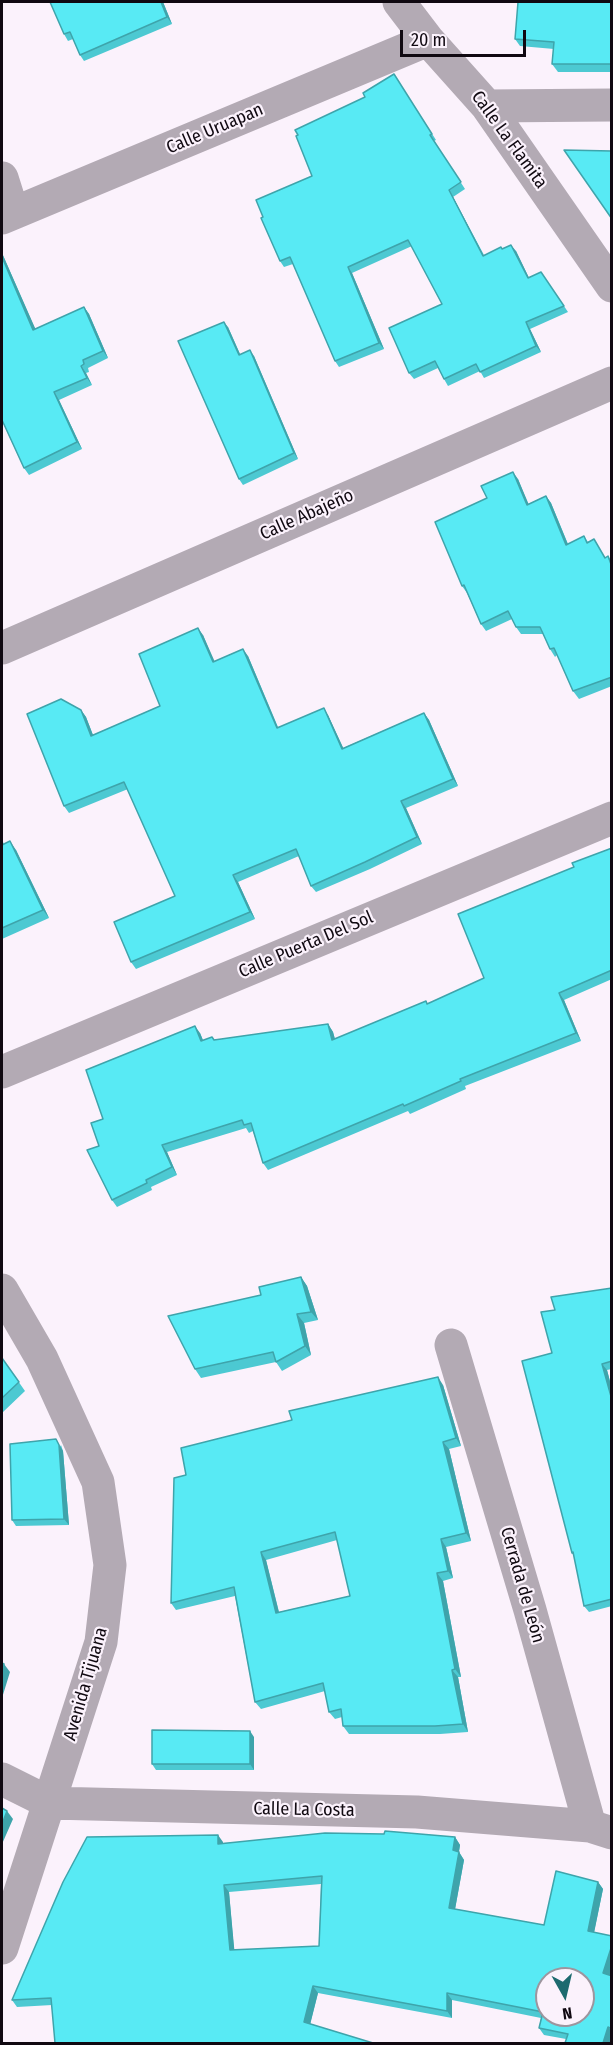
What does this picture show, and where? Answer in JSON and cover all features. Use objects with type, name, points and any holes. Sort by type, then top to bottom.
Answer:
[{"type":"street","name":"Calle La Flamita","points":[[399,2],[428,40],[487,106],[612,286]]},
{"type":"street","name":"Calle Uruapan","points":[[7,216],[428,40]]},
{"type":"street","points":[[487,106],[612,105]]},
{"type":"street","points":[[2,178],[7,216]]},
{"type":"street","name":"Calle Abajeño","points":[[2,648],[612,383]]},
{"type":"street","name":"Calle Puerta Del Sol","points":[[2,1072],[612,818]]},
{"type":"street","name":"Avenida Tijuana","points":[[2,1290],[42,1359],[98,1482],[110,1565],[101,1642],[2,1948]]},
{"type":"street","name":"Cerrada de León","points":[[450,1345],[530,1610],[601,1830]]},
{"type":"street","name":"Calle La Costa","points":[[2,1779],[50,1803],[417,1812],[601,1830]]},
{"type":"building","points":[[50,2],[161,2],[167,17],[80,55],[70,32],[64,34]]},
{"type":"building","points":[[518,2],[612,2],[612,64],[552,64],[554,42],[515,39]]},
{"type":"building","points":[[394,74],[461,182],[449,190],[483,256],[511,245],[528,278],[541,272],[564,306],[526,322],[536,346],[480,372],[476,364],[444,379],[435,361],[409,373],[389,328],[442,304],[408,240],[348,267],[379,343],[335,361],[290,257],[280,261],[261,218],[263,217],[256,200],[312,176],[295,130],[365,97],[363,93]]},
{"type":"building","points":[[564,150],[612,151],[612,219]]},
{"type":"building","points":[[2,257],[33,330],[84,307],[103,351],[83,360],[84,364],[81,366],[87,378],[54,392],[77,442],[24,468],[2,420]]},
{"type":"building","points":[[224,322],[239,355],[250,350],[294,453],[239,479],[178,341]]},
{"type":"building","points":[[513,472],[527,505],[546,496],[566,545],[584,536],[587,543],[594,539],[605,558],[608,556],[612,567],[612,677],[573,691],[554,648],[550,649],[540,627],[516,627],[508,611],[481,624],[464,585],[462,586],[435,522],[487,498],[481,486]]},
{"type":"building","points":[[198,628],[213,662],[243,649],[277,728],[324,708],[342,749],[424,713],[453,779],[401,801],[417,837],[311,886],[296,849],[233,875],[250,912],[131,962],[114,922],[175,896],[124,782],[64,806],[27,714],[61,699],[81,710],[91,736],[160,706],[139,654]]},
{"type":"building","points":[[10,841],[43,910],[2,928],[2,845]]},
{"type":"building","points":[[612,848],[612,970],[559,993],[576,1033],[460,1079],[461,1081],[404,1106],[403,1104],[263,1163],[251,1123],[244,1125],[242,1120],[162,1145],[172,1167],[146,1180],[147,1183],[112,1200],[87,1150],[99,1146],[91,1123],[103,1119],[86,1070],[195,1026],[201,1041],[212,1037],[214,1040],[328,1024],[332,1040],[426,1001],[427,1004],[484,978],[458,914],[574,867],[572,863]]},
{"type":"building","points":[[301,1277],[311,1312],[297,1314],[305,1346],[276,1362],[273,1352],[195,1369],[168,1316],[261,1295],[259,1287]]},
{"type":"building","points":[[612,1288],[612,1361],[602,1364],[612,1400],[612,1599],[584,1606],[573,1552],[522,1361],[552,1353],[541,1312],[555,1310],[551,1297]]},
{"type":"building","points":[[2,1358],[19,1382],[2,1398]]},
{"type":"building","points":[[438,1377],[456,1438],[443,1442],[466,1533],[441,1539],[448,1571],[437,1573],[463,1724],[343,1726],[341,1709],[329,1712],[323,1683],[255,1702],[234,1587],[171,1603],[174,1478],[186,1475],[181,1448],[292,1420],[289,1411]],"holes":[[[335,1532],[350,1596],[276,1613],[261,1552]]]},
{"type":"building","points":[[56,1439],[59,1445],[64,1519],[12,1520],[10,1444]]},
{"type":"building","points":[[152,1730],[250,1731],[250,1764],[152,1764]]},
{"type":"building","points":[[2,1808],[7,1811],[2,1824]]},
{"type":"building","points":[[385,1831],[455,1837],[453,1850],[459,1852],[449,1908],[544,1925],[556,1871],[598,1882],[588,1931],[612,1936],[612,1945],[603,1973],[612,1976],[612,2029],[608,2027],[603,2043],[565,2043],[568,2034],[539,2028],[595,2027],[595,1967],[535,1967],[535,2010],[447,1993],[447,2011],[313,1986],[304,2022],[373,2043],[55,2043],[51,1998],[12,2000],[63,1882],[87,1837],[218,1835],[218,1844],[325,1833],[384,1834]],"holes":[[[322,1876],[319,1946],[230,1950],[224,1885]]]}]
